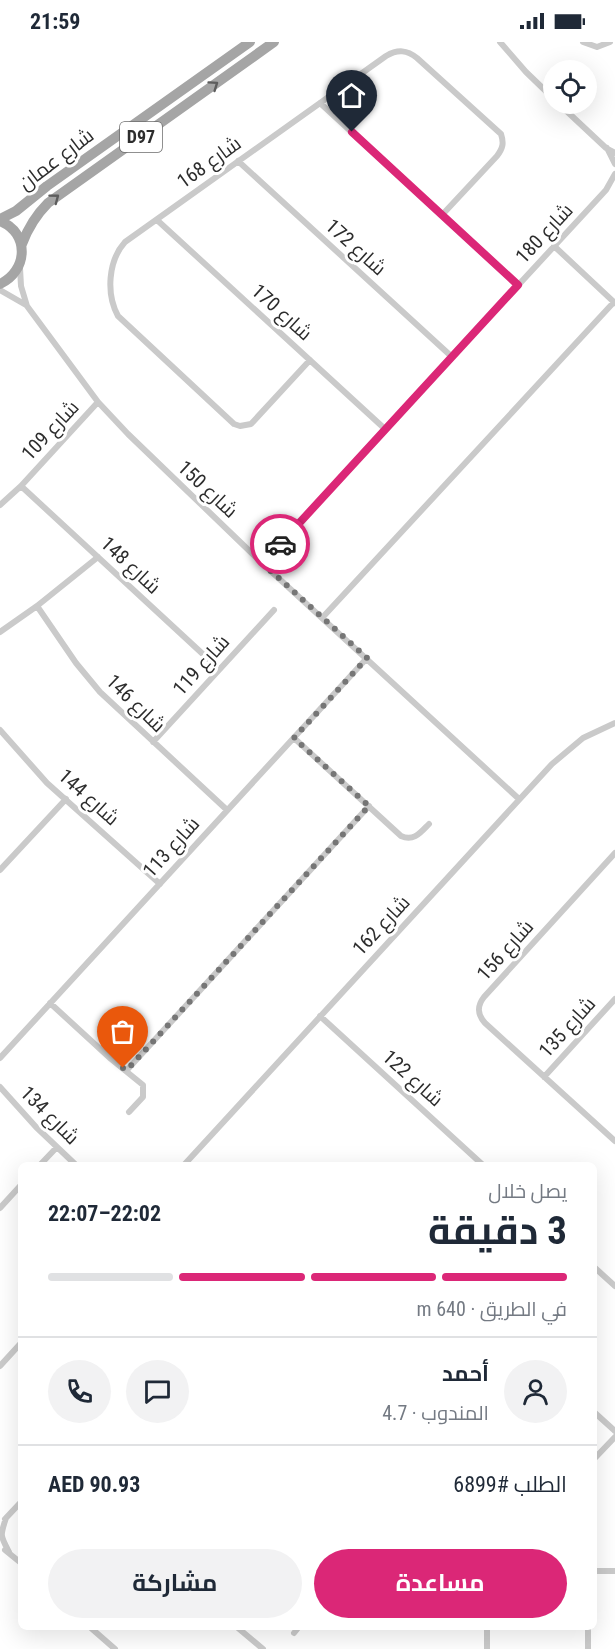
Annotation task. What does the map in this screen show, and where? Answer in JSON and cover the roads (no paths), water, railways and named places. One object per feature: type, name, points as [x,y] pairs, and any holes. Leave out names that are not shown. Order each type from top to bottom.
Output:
[{"type":"main road","name":"شارع عمان","points":[[0,220],[24,206],[47,186],[250,42]]},
{"type":"main road","name":"شارع عمان","points":[[22,244],[36,215],[48,202],[274,42]]},
{"type":"main road","points":[[0,220],[13,229],[22,244],[23,255],[15,274],[0,284]]},
{"type":"street","points":[[500,42],[543,88]]},
{"type":"street","points":[[583,42],[597,47],[610,42]]},
{"type":"street","name":"شارع 168","points":[[310,360],[251,424],[240,426],[230,421],[126,324],[113,306],[111,284],[115,256],[125,242],[394,52],[410,53],[417,58],[501,134],[502,149],[442,215]]},
{"type":"street","points":[[320,103],[518,285]]},
{"type":"street","points":[[570,114],[606,148],[615,153]]},
{"type":"street","points":[[606,148],[615,164]]},
{"type":"street","name":"شارع 172","points":[[238,161],[451,356]]},
{"type":"street","name":"شارع 180","points":[[262,563],[606,190],[615,174]]},
{"type":"street","name":"شارع 180","points":[[606,190],[615,185]]},
{"type":"street","name":"شارع 170","points":[[157,220],[385,429]]},
{"type":"street","points":[[322,618],[614,302],[554,246]]},
{"type":"street","name":"شارع 150","points":[[20,266],[21,286],[27,306],[98,402],[145,452],[262,563],[519,799]]},
{"type":"street","name":"شارع 150","points":[[0,290],[27,306]]},
{"type":"street","name":"شارع 109","points":[[0,505],[21,486],[98,402]]},
{"type":"street","name":"شارع 148","points":[[21,486],[219,669]]},
{"type":"street","points":[[0,632],[37,606],[98,557]]},
{"type":"street","name":"شارع 146","points":[[37,606],[88,678],[113,706],[227,810]]},
{"type":"street","name":"شارع 119","points":[[153,742],[274,610]]},
{"type":"street","name":"شارع 113","points":[[0,1058],[367,658]]},
{"type":"street","name":"شارع 162","points":[[187,1162],[566,750],[583,738],[615,723]]},
{"type":"street","name":"شارع 144","points":[[0,730],[29,765],[160,884]]},
{"type":"street","points":[[294,738],[406,838],[415,837],[429,824]]},
{"type":"street","points":[[0,870],[66,800]]},
{"type":"street","points":[[127,1070],[369,806]]},
{"type":"street","name":"شارع 156","points":[[615,853],[484,997],[478,1007],[485,1023],[615,1141]]},
{"type":"street","name":"شارع 135","points":[[544,1077],[615,999]]},
{"type":"street","points":[[50,1003],[145,1088],[144,1096],[129,1112]]},
{"type":"street","name":"شارع 122","points":[[320,1016],[480,1162]]},
{"type":"street","name":"شارع 134","points":[[0,1087],[22,1113],[73,1162]]},
{"type":"street","points":[[43,1162],[57,1147]]},
{"type":"street","points":[[0,1208],[18,1188]]},
{"type":"street","points":[[597,1270],[615,1286]]},
{"type":"street","points":[[0,1366],[18,1346]]},
{"type":"street","points":[[597,1415],[615,1431]]},
{"type":"street","points":[[597,1456],[615,1437]]},
{"type":"street","points":[[0,1524],[18,1505]]},
{"type":"street","points":[[6,1518],[1,1534],[9,1552]]},
{"type":"street","points":[[0,1546],[18,1560]]},
{"type":"street","points":[[597,1571],[615,1571]]},
{"type":"street","points":[[94,1630],[115,1649]]},
{"type":"street","points":[[240,1630],[259,1647]]},
{"type":"street","points":[[487,1630],[487,1649]]},
{"type":"street","points":[[588,1630],[588,1649]]}]
